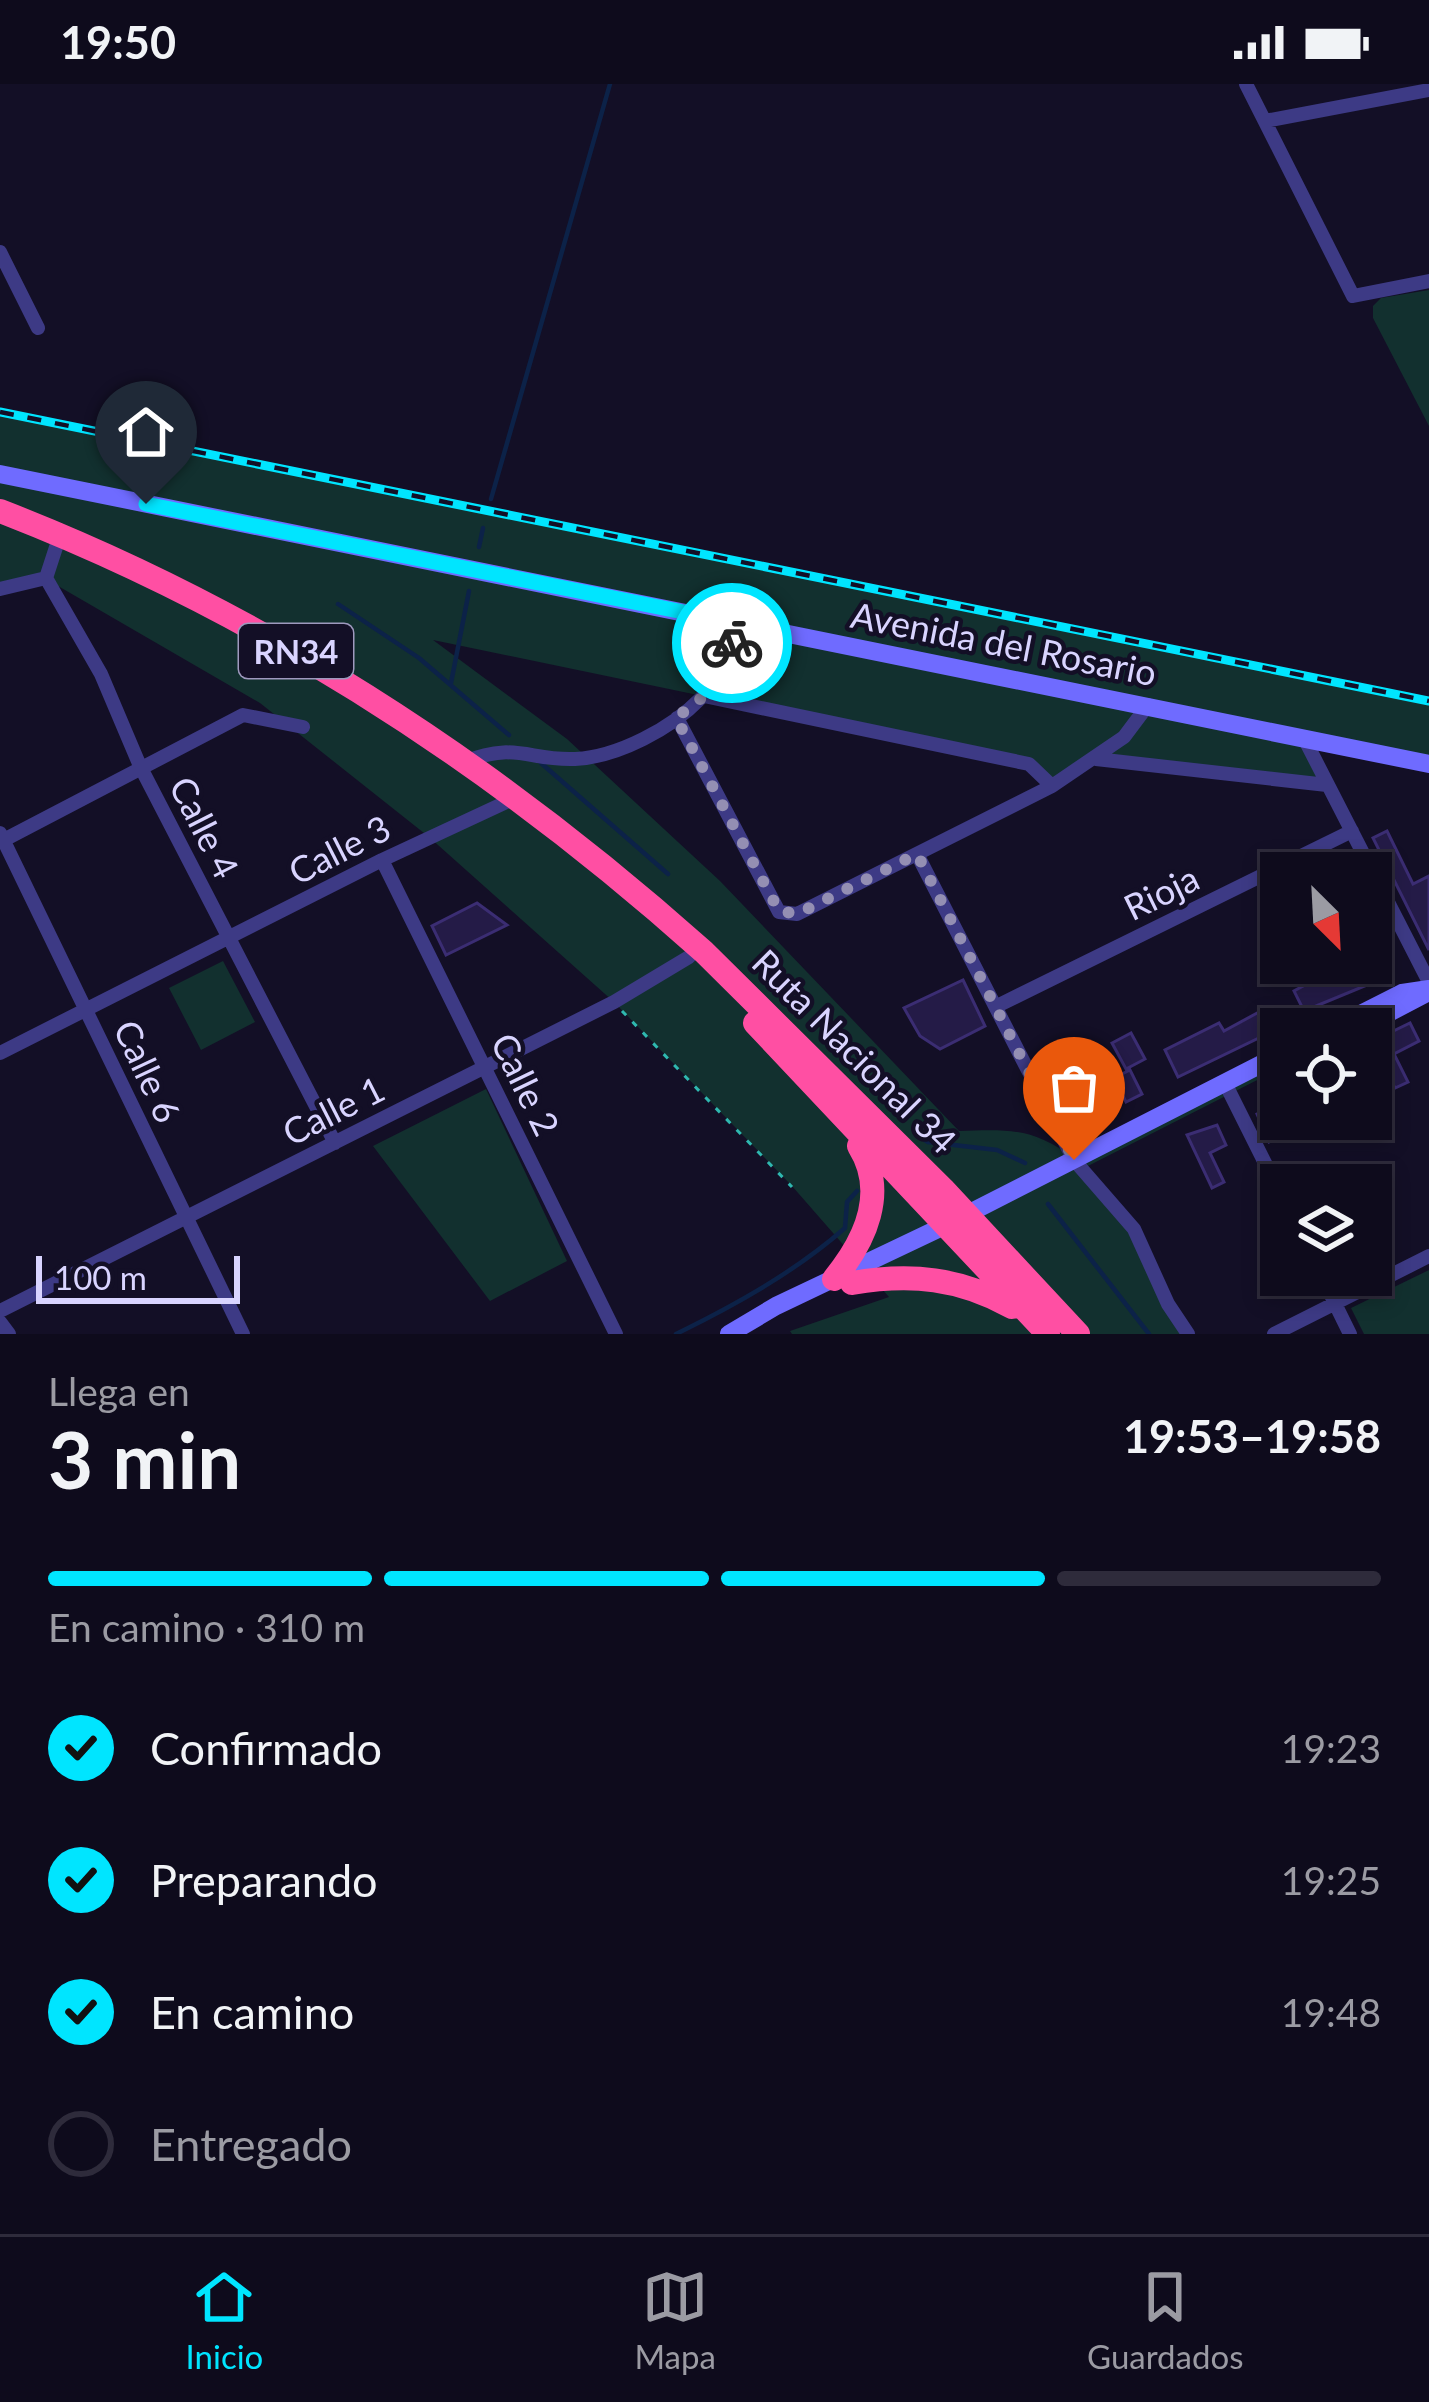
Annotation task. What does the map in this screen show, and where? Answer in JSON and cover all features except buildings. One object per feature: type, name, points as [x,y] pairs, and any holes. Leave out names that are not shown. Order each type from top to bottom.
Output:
[{"type":"highway","name":"Ruta Nacional 34","points":[[0,512],[172,586],[287,646],[464,762],[564,838],[704,952],[959,1225],[1044,1329]]},
{"type":"highway","name":"Ruta Nacional 34","points":[[564,838],[689,957],[805,1079],[1078,1334]]},
{"type":"highway","name":"RN34","points":[[805,1079],[859,1145],[872,1176],[871,1212],[843,1281],[917,1278],[962,1283],[1044,1329]]},
{"type":"main road","name":"Avenida del Rosario","points":[[0,474],[1429,764]]},
{"type":"main road","points":[[1372,1008],[1402,993],[1429,988]]},
{"type":"main road","points":[[1392,1009],[1429,988]]},
{"type":"main road","points":[[730,1334],[959,1225],[1260,1067]]},
{"type":"main road","points":[[1228,1088],[1260,1076]]},
{"type":"street","points":[[1246,84],[1353,296],[1429,281]]},
{"type":"street","points":[[1265,122],[1429,90]]},
{"type":"street","points":[[0,252],[38,328]]},
{"type":"street","points":[[0,589],[46,578],[60,535]]},
{"type":"street","name":"Calle 4","points":[[46,578],[101,674],[140,766],[334,1143]]},
{"type":"street","points":[[464,762],[486,752],[514,749],[574,759],[608,753],[676,718],[704,696],[743,624]]},
{"type":"street","points":[[704,696],[1029,764],[1052,786]]},
{"type":"street","points":[[676,718],[779,911],[797,914],[1052,786],[1124,736],[1148,706]]},
{"type":"street","points":[[1,838],[243,715],[303,727]]},
{"type":"street","points":[[1306,740],[1429,988]]},
{"type":"street","points":[[1096,759],[1327,785]]},
{"type":"street","name":"Calle 3","points":[[0,1053],[513,799]]},
{"type":"street","name":"Rioja","points":[[997,1006],[1352,831]]},
{"type":"street","name":"Calle 6","points":[[1,838],[243,1334]]},
{"type":"street","points":[[917,854],[1078,1164],[1134,1229],[1187,1334]]},
{"type":"street","name":"Calle 2","points":[[382,860],[616,1334]]},
{"type":"street","name":"Calle 1","points":[[0,1311],[614,1002],[689,957]]},
{"type":"street","points":[[1228,1088],[1266,1164]]},
{"type":"street","points":[[1274,1334],[1429,1256]]},
{"type":"street","points":[[1331,1296],[1350,1334]]},
{"type":"street","points":[[0,1322],[9,1334]]},
{"type":"path","points":[[614,1002],[792,1186]]},
{"type":"green space","points":[[1429,290],[1429,426],[1373,318],[1373,306],[1381,298]]},
{"type":"green space","points":[[0,412],[1429,701],[1429,764],[1307,740],[1327,785],[1097,759],[1052,786],[1029,764],[433,640],[567,739],[720,881],[959,1131],[1020,1133],[1047,1141],[1075,1159],[1260,1065],[1260,1079],[1082,1169],[1134,1229],[1188,1334],[792,1334],[790,1331],[889,1297],[792,1186],[614,1002],[429,837],[260,703],[46,579],[0,589]]},
{"type":"green space","points":[[223,961],[255,1022],[201,1050],[169,988]]},
{"type":"green space","points":[[486,1089],[567,1261],[490,1301],[373,1146]]},
{"type":"green space","points":[[1429,1270],[1429,1334],[1364,1334],[1351,1308],[1376,1296],[1392,1296],[1392,1288]]},
{"type":"waterway","points":[[491,499],[610,84]]},
{"type":"waterway","points":[[479,547],[483,528]]},
{"type":"waterway","points":[[451,683],[469,591]]},
{"type":"waterway","points":[[338,604],[419,658],[509,735]]},
{"type":"waterway","points":[[541,763],[668,874]]},
{"type":"waterway","points":[[917,1135],[928,1142],[997,1150],[1025,1163]]},
{"type":"waterway","points":[[676,1334],[764,1287],[826,1244],[845,1228],[847,1202],[857,1191]]},
{"type":"waterway","points":[[1048,1204],[1149,1334]]},
{"type":"railway","points":[[0,412],[1429,701]]},
{"type":"way so far","points":[[732,643],[704,696],[676,718],[779,911],[797,914],[917,854],[1074,1160]]},
{"type":"route","points":[[146,504],[743,624],[732,643]]}]
